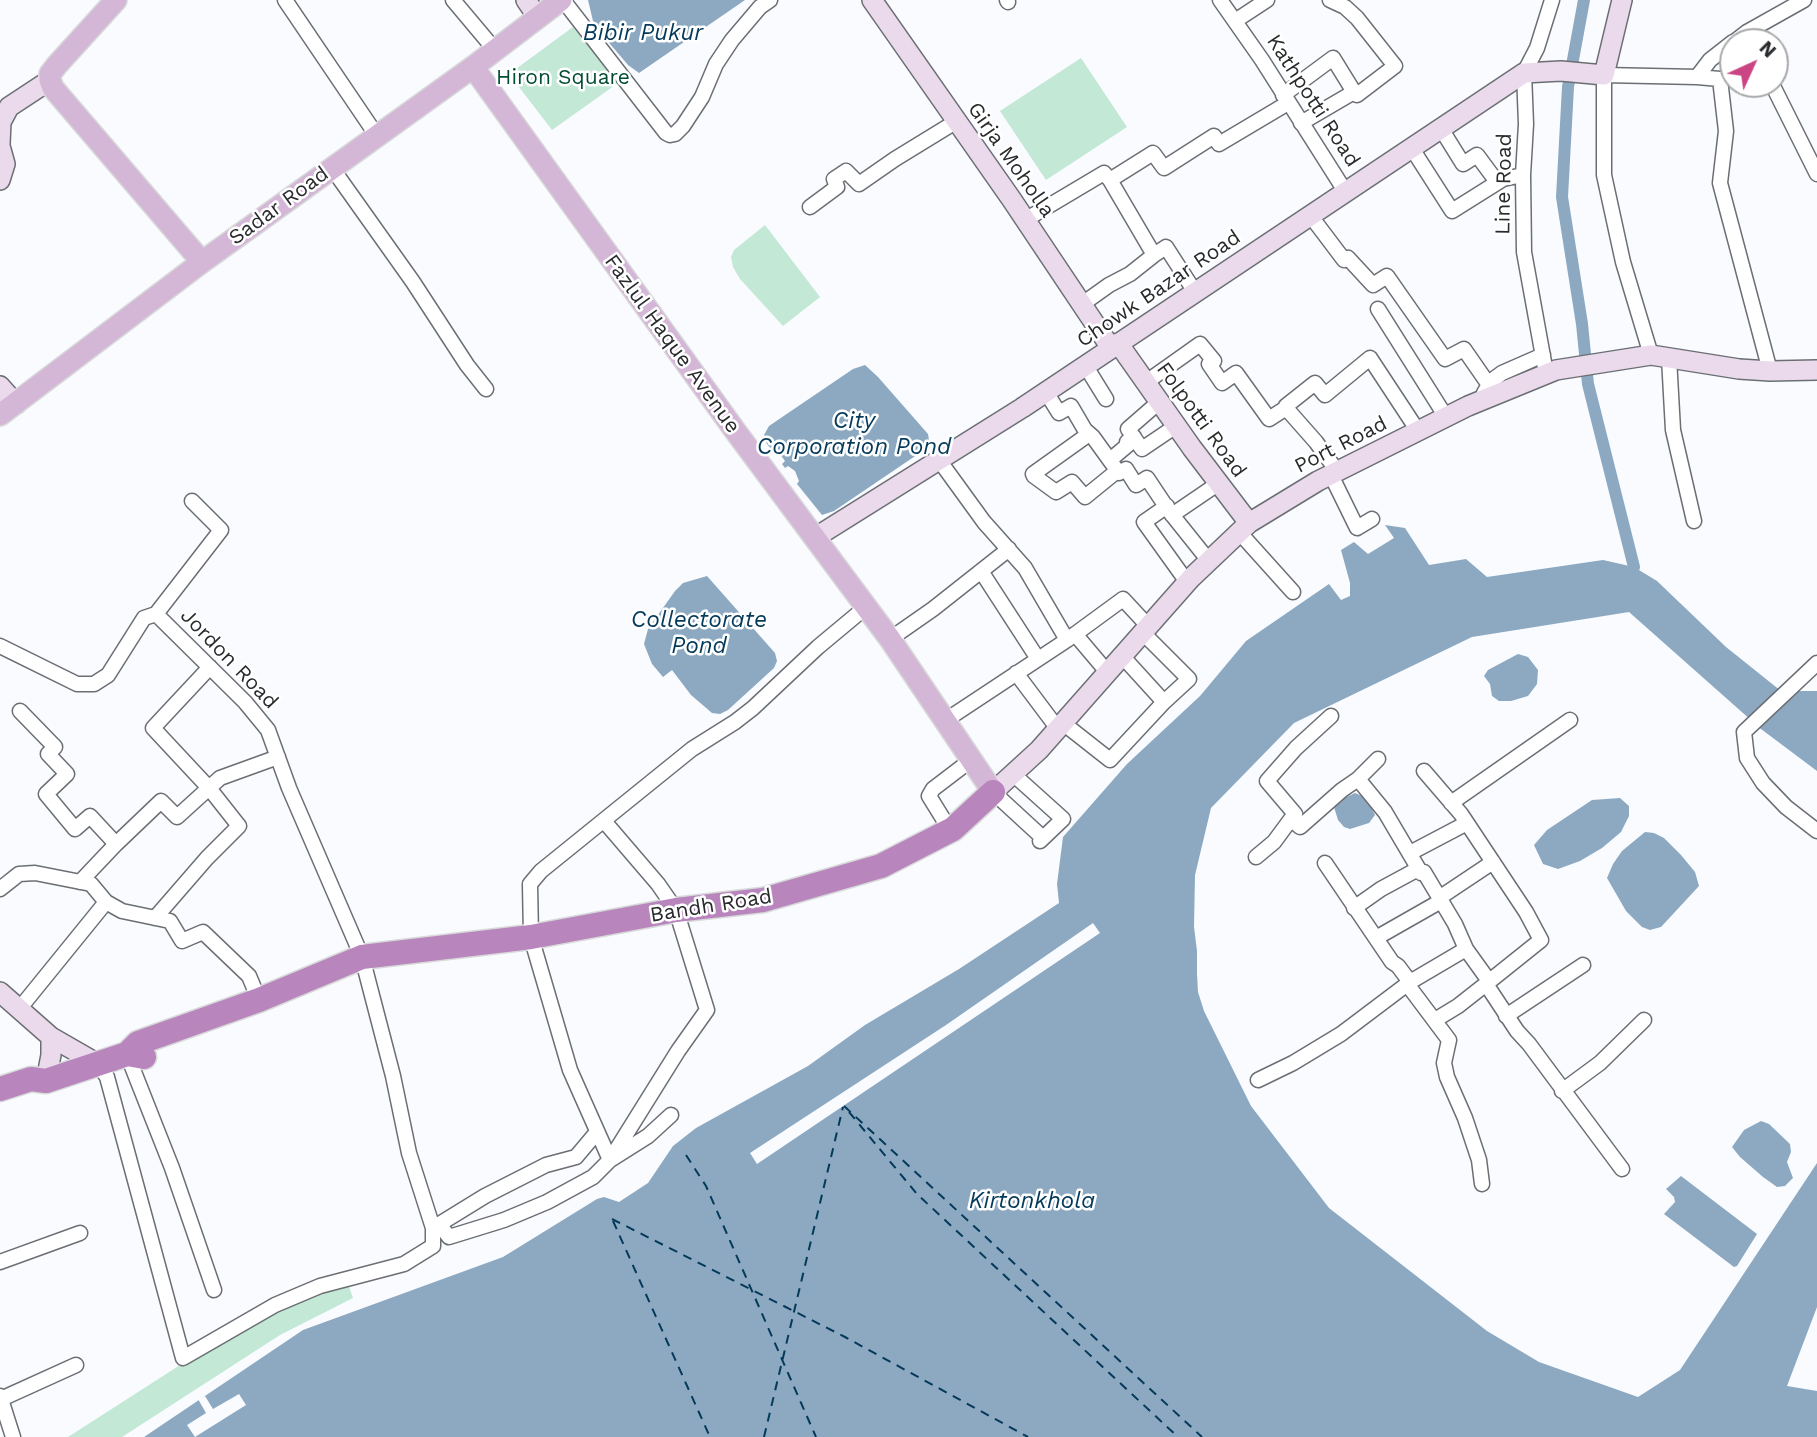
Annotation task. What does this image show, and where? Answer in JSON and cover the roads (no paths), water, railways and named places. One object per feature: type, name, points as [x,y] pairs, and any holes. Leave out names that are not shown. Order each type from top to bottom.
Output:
[{"type":"highway","name":"Bandh Road","points":[[0,1103],[35,1091],[46,1081],[127,1054],[138,1043],[404,953],[531,937],[676,910],[763,900],[862,872],[881,866],[950,830],[993,792]]},
{"type":"highway","name":"Bandh Road","points":[[127,1054],[145,1057],[364,966]]},
{"type":"highway","name":"Bandh Road","points":[[0,1089],[30,1079],[46,1081]]},
{"type":"main road","points":[[117,0],[57,65],[50,74],[50,80],[53,88],[202,262]]},
{"type":"main road","name":"Sadar Road","points":[[8,410],[202,262],[473,67],[495,50],[532,8],[562,0]]},
{"type":"main road","name":"Girja Moholla","points":[[872,0],[1081,305],[1114,345]]},
{"type":"main road","points":[[1524,73],[1561,71],[1604,75],[1622,0]]},
{"type":"main road","name":"Fazlul Haque Avenue","points":[[473,67],[736,432],[890,639],[993,792]]},
{"type":"main road","name":"Chowk Bazar Road","points":[[816,537],[1046,392],[1524,73]]},
{"type":"main road","points":[[0,180],[5,164],[0,145],[0,121],[9,107],[50,80]]},
{"type":"main road","name":"Folpotti Road","points":[[1114,345],[1219,482],[1244,527]]},
{"type":"main road","name":"Port Road","points":[[993,792],[1061,726],[1187,582],[1244,527],[1280,502],[1446,417],[1484,393],[1548,366],[1660,357],[1770,371],[1817,370]]},
{"type":"main road","points":[[0,386],[8,410]]},
{"type":"main road","points":[[0,992],[51,1037],[98,1064]]},
{"type":"main road","points":[[46,1081],[51,1037]]},
{"type":"street","points":[[285,0],[377,135]]},
{"type":"street","points":[[453,0],[495,50]]},
{"type":"street","points":[[562,0],[670,135],[683,126],[702,97],[716,64],[732,40],[760,7],[770,0]]},
{"type":"street","name":"Kathpotti Road","points":[[1220,0],[1345,191]]},
{"type":"street","points":[[1235,22],[1267,0]]},
{"type":"street","points":[[1110,180],[1153,153],[1164,167],[1214,136],[1219,144],[1286,99],[1333,58],[1357,96],[1395,66],[1357,18],[1345,7],[1330,0]]},
{"type":"street","name":"Line Road","points":[[1548,366],[1524,252],[1524,73],[1537,48],[1552,0]]},
{"type":"street","points":[[1762,28],[1804,0]]},
{"type":"street","points":[[1697,77],[1719,53]]},
{"type":"street","points":[[1694,521],[1660,357],[1623,262],[1604,175],[1604,75],[1720,79],[1727,131],[1720,183],[1770,371]]},
{"type":"street","points":[[1301,122],[1354,92]]},
{"type":"street","points":[[1779,98],[1817,174]]},
{"type":"street","points":[[810,207],[837,187],[834,179],[846,171],[859,184],[957,121]]},
{"type":"street","points":[[1440,127],[1463,164],[1477,155],[1497,183]]},
{"type":"street","points":[[1412,147],[1452,211],[1497,183],[1523,175]]},
{"type":"street","points":[[332,168],[486,389]]},
{"type":"street","points":[[1025,220],[1104,173],[1154,255]]},
{"type":"street","points":[[1310,215],[1344,261],[1348,258],[1373,285],[1387,276],[1446,359],[1464,349],[1484,393]]},
{"type":"street","points":[[1081,305],[1166,247],[1195,292]]},
{"type":"street","points":[[1378,309],[1446,417]]},
{"type":"street","points":[[1145,383],[1200,344],[1214,361],[1209,364],[1222,383],[1236,373],[1269,419],[1315,383],[1325,395],[1370,358],[1418,431]]},
{"type":"street","points":[[1085,365],[1106,399]]},
{"type":"street","points":[[1046,392],[1059,413],[1071,406],[1119,473],[1126,469],[1136,485],[1147,478],[1209,561]]},
{"type":"street","points":[[1159,402],[1128,429],[1142,449],[1176,426]]},
{"type":"street","points":[[1286,408],[1316,442],[1334,473],[1357,528],[1372,519]]},
{"type":"street","points":[[1089,434],[1033,474],[1034,476],[1056,492],[1072,482],[1085,497],[1134,437]]},
{"type":"street","points":[[939,460],[984,522],[1025,568],[1071,637],[1108,673]]},
{"type":"street","points":[[1187,582],[1144,522],[1219,482]]},
{"type":"street","points":[[156,614],[221,530],[192,501]]},
{"type":"street","points":[[1244,527],[1293,592]]},
{"type":"street","points":[[890,639],[1009,549]]},
{"type":"street","points":[[981,571],[1038,659]]},
{"type":"street","points":[[946,720],[1123,599],[1189,679],[1110,760],[1061,726],[1016,673]]},
{"type":"street","points":[[610,1160],[570,1070],[531,937],[530,884],[541,870],[692,749],[753,708],[866,607]]},
{"type":"street","name":"Jordon Road","points":[[0,646],[77,684],[94,684],[107,675],[144,618],[156,614],[245,702],[268,730],[364,966],[410,1153],[436,1226]]},
{"type":"street","points":[[1123,657],[1164,702]]},
{"type":"street","points":[[1817,663],[1744,732],[1747,758],[1763,783],[1786,807],[1817,831]]},
{"type":"street","points":[[155,918],[239,826],[209,788],[153,727],[210,667]]},
{"type":"street","points":[[20,711],[55,747],[48,754],[67,774],[46,794],[75,829],[90,816],[116,844]]},
{"type":"street","points":[[1256,857],[1274,842],[1295,814],[1267,781],[1296,748],[1331,716]]},
{"type":"street","points":[[1451,803],[1570,720]]},
{"type":"street","points":[[80,882],[161,801],[177,817],[220,778],[278,757]]},
{"type":"street","points":[[1291,819],[1300,827],[1358,779],[1378,758]]},
{"type":"street","points":[[950,830],[929,796],[933,789],[971,761]]},
{"type":"street","points":[[1424,772],[1467,823],[1526,912],[1541,940],[1458,1006],[1435,1020]]},
{"type":"street","points":[[993,792],[1041,840],[1063,819],[1013,774]]},
{"type":"street","points":[[1358,779],[1385,812],[1418,869],[1421,873],[1424,872],[1506,1016],[1622,1169]]},
{"type":"street","points":[[604,821],[658,884],[676,910],[707,1010],[610,1160]]},
{"type":"street","points":[[1410,853],[1467,823]]},
{"type":"street","points":[[1376,938],[1440,900],[1493,862]]},
{"type":"street","points":[[1325,863],[1449,1040],[1444,1063],[1447,1077],[1479,1160],[1482,1184]]},
{"type":"street","points":[[1354,908],[1418,869]]},
{"type":"street","points":[[0,889],[19,874],[35,873],[91,884],[106,902],[122,911],[170,921],[182,941],[203,932],[249,976],[259,1000]]},
{"type":"street","points":[[20,1008],[106,902]]},
{"type":"street","points":[[1258,1080],[1293,1063],[1340,1034],[1408,983],[1466,949]]},
{"type":"street","points":[[1506,1016],[1583,965]]},
{"type":"street","points":[[1562,1091],[1600,1063],[1644,1020]]},
{"type":"street","points":[[127,1054],[172,1168],[214,1290]]},
{"type":"street","points":[[98,1064],[107,1077],[183,1358],[275,1305],[309,1290],[404,1264],[433,1246],[436,1226],[485,1196],[546,1165],[576,1157],[597,1132]]},
{"type":"street","points":[[436,1226],[449,1237],[504,1220],[547,1202],[586,1180],[610,1160],[648,1136],[671,1115]]},
{"type":"street","points":[[0,1262],[80,1233]]},
{"type":"street","points":[[13,1437],[1,1398],[76,1366]]},
{"type":"water","name":"Bibir Pukur","points":[[588,0],[745,0],[639,73],[628,65],[599,31],[593,21]]},
{"type":"water","name":"City Corporation Pond","points":[[865,365],[928,434],[930,446],[834,511],[822,515],[797,484],[799,481],[795,471],[788,466],[785,468],[782,464],[785,461],[778,451],[774,453],[764,440],[764,435],[769,426],[853,369]]},
{"type":"water","name":"Kirtonkhola","points":[[1385,525],[1405,528],[1429,565],[1466,559],[1487,577],[1603,560],[1634,567],[1657,581],[1726,647],[1781,691],[1817,691],[1817,771],[1761,729],[1629,612],[1472,637],[1294,723],[1211,808],[1195,875],[1194,927],[1198,992],[1204,1011],[1251,1106],[1329,1208],[1487,1331],[1539,1362],[1638,1397],[1680,1370],[1817,1163],[1817,1307],[1787,1386],[1817,1391],[1817,1437],[144,1437],[303,1330],[503,1257],[597,1199],[604,1197],[619,1202],[648,1183],[673,1146],[696,1128],[808,1066],[865,1025],[959,969],[1059,903],[1057,884],[1063,837],[1127,764],[1200,696],[1246,641],[1329,584],[1341,600],[1350,596],[1350,583],[1341,550],[1354,542],[1368,554],[1394,538]]},
{"type":"water","name":"Collectorate Pond","points":[[707,576],[775,653],[777,661],[774,668],[728,710],[720,714],[712,713],[691,695],[672,670],[663,677],[652,664],[644,644],[648,629],[675,591],[683,583]]},
{"type":"water","points":[[1518,654],[1528,657],[1538,670],[1537,684],[1528,696],[1499,701],[1492,696],[1490,684],[1484,676],[1488,670]]},
{"type":"water","points":[[1355,793],[1367,798],[1375,815],[1369,823],[1350,829],[1338,820],[1334,807],[1338,801]]},
{"type":"water","points":[[1620,798],[1629,806],[1629,816],[1621,832],[1580,861],[1558,869],[1543,864],[1534,845],[1547,830],[1592,800]]},
{"type":"water","points":[[1645,832],[1664,838],[1681,855],[1695,872],[1699,886],[1661,927],[1650,930],[1642,927],[1626,911],[1607,878],[1622,851]]},
{"type":"water","points":[[1761,1121],[1769,1124],[1790,1144],[1791,1152],[1787,1162],[1793,1178],[1785,1186],[1777,1187],[1763,1177],[1732,1147],[1744,1130]]},
{"type":"water","points":[[1681,1176],[1757,1234],[1737,1266],[1734,1267],[1664,1214],[1675,1202],[1666,1189]]},
{"type":"waterway","points":[[1584,0],[1568,87],[1562,197],[1582,324],[1588,384],[1634,567]]},
{"type":"park label","name":"Hiron Square","points":[[563,78]]}]
